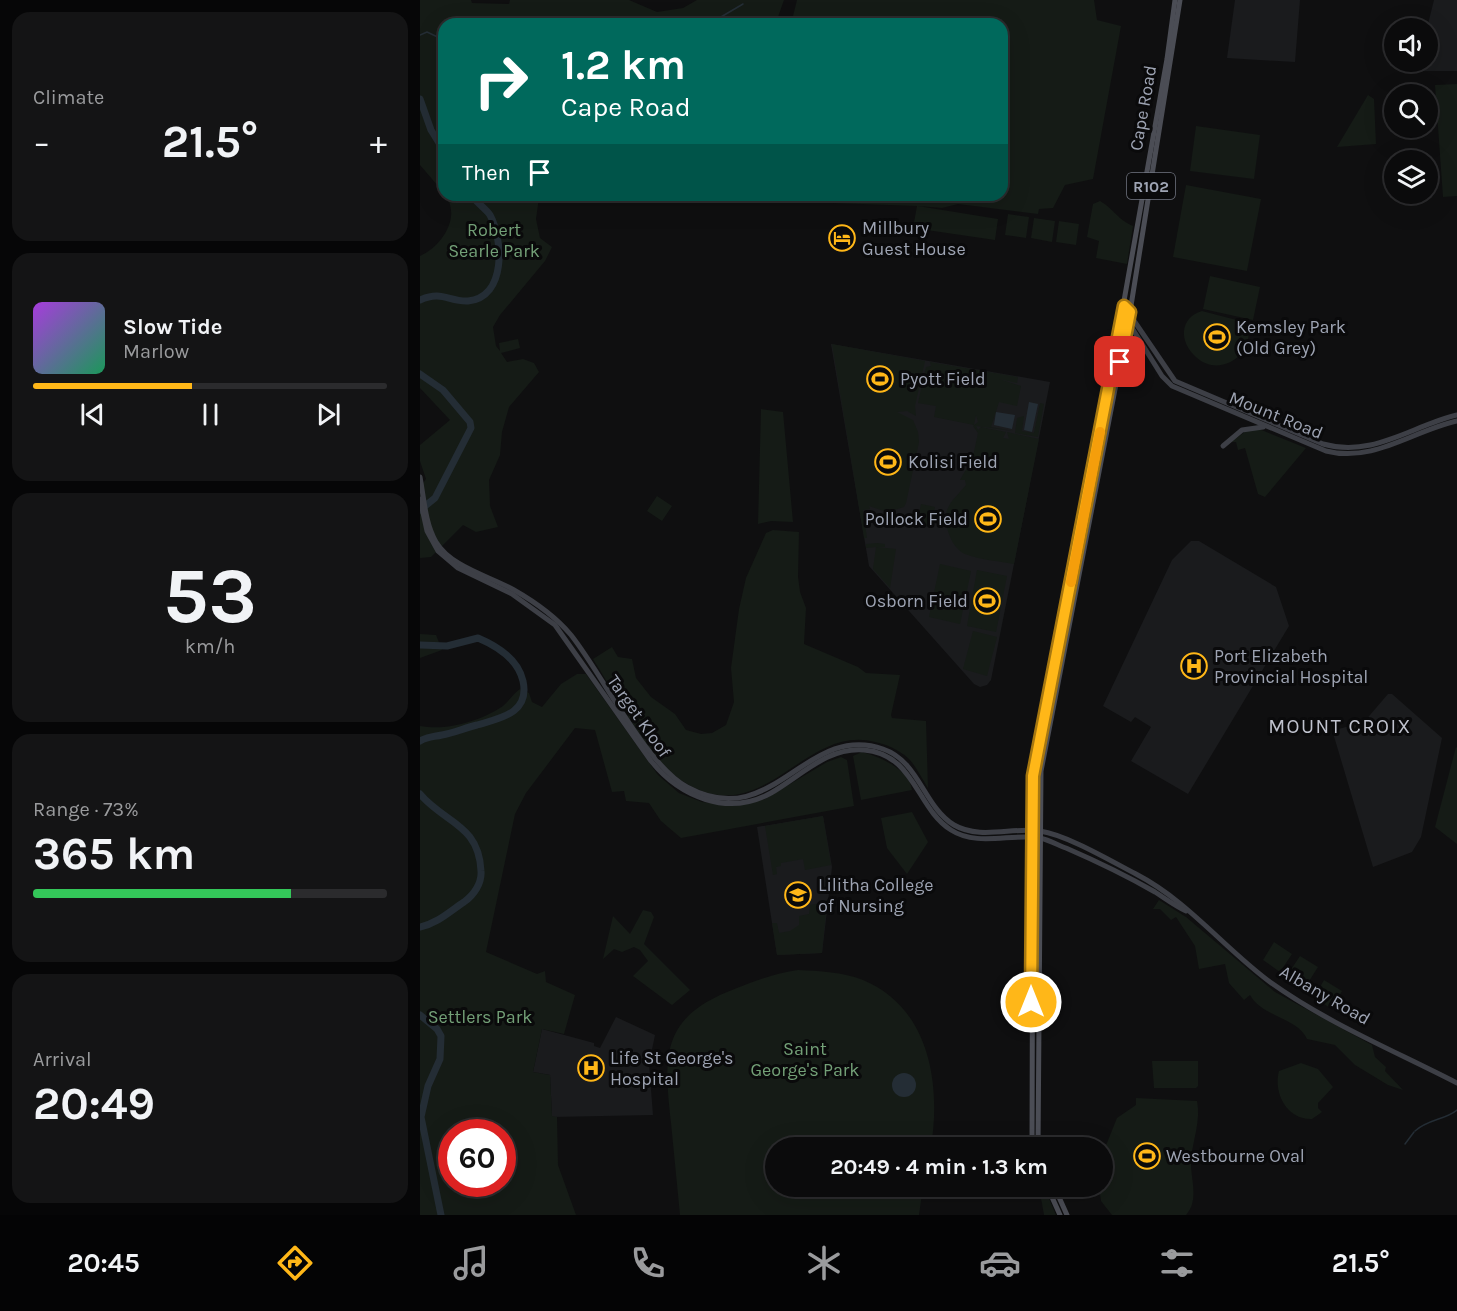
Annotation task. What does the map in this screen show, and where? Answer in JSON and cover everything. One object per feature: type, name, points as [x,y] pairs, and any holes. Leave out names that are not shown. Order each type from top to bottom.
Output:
[{"type":"main road","name":"Cape Road","points":[[1032,1137],[1031,831],[1034,771],[1123,309],[1175,0]]},
{"type":"main road","name":"Cape Road","points":[[1038,1137],[1041,771],[1130,312],[1180,0]]},
{"type":"main road","name":"Mount Road","points":[[1123,309],[1130,312],[1175,381],[1323,444],[1349,449],[1372,446],[1457,415]]},
{"type":"main road","name":"Mount Road","points":[[1123,309],[1151,359],[1172,386],[1326,451],[1350,455],[1382,450],[1457,421]]},
{"type":"main road","points":[[1223,446],[1242,430],[1267,427]]},
{"type":"main road","points":[[420,477],[429,523],[437,546]]},
{"type":"main road","points":[[420,499],[427,531],[437,546]]},
{"type":"main road","name":"Target Kloof","points":[[437,546],[462,565],[516,591],[551,615],[568,632],[584,658],[667,773],[684,786],[705,795],[728,799],[761,793],[823,753],[847,747]]},
{"type":"main road","name":"Albany Road","points":[[847,747],[881,748],[900,758],[942,815],[960,828],[990,832],[1040,831],[1096,854],[1148,880],[1181,903],[1254,969],[1297,1000],[1457,1083]]},
{"type":"main road","name":"Albany Road","points":[[847,747],[871,751],[894,761],[911,778],[940,819],[952,831],[975,837],[1040,838],[1125,876],[1190,913]]},
{"type":"main road","points":[[1032,838],[1040,831]]},
{"type":"main road","points":[[1052,1197],[1060,1215]]},
{"type":"main road","points":[[1059,1197],[1067,1215]]},
{"type":"shaded area","points":[[1235,0],[1300,0],[1295,62],[1227,58]]},
{"type":"shaded area","points":[[1434,0],[1457,0],[1457,71],[1438,71],[1438,18],[1430,18]]},
{"type":"shaded area","points":[[831,344],[1050,382],[991,680],[987,685],[980,687],[974,684],[869,566]]},
{"type":"shaded area","points":[[1029,402],[1038,404],[1032,432],[1024,430]]},
{"type":"shaded area","points":[[996,412],[1015,415],[1012,429],[994,425]]},
{"type":"shaded area","name":"Port Elizabeth Provincial Hospital","points":[[1191,541],[1199,541],[1276,587],[1289,626],[1188,794],[1131,761],[1151,727],[1135,717],[1131,722],[1103,706],[1172,560]]},
{"type":"shaded area","points":[[1388,694],[1392,694],[1442,738],[1421,837],[1412,852],[1373,867],[1333,733],[1335,730],[1364,722]]},
{"type":"shaded area","name":"Lilitha College of Nursing","points":[[823,816],[832,867],[822,953],[777,955],[757,827]]},
{"type":"shaded area","name":"Life St George's Hospital","points":[[616,1017],[655,1035],[649,1064],[653,1115],[552,1117],[550,1075],[533,1072],[542,1029],[594,1043],[594,1046],[600,1048]]},
{"type":"shaded area","points":[[904,1073],[909,1074],[915,1080],[915,1090],[909,1096],[904,1097],[899,1096],[893,1090],[892,1085],[893,1080],[899,1074]]},
{"type":"green space","name":"Robert Searle Park","points":[[420,0],[471,0],[472,3],[509,4],[510,0],[629,0],[657,12],[683,8],[697,0],[784,0],[778,17],[774,18],[438,18],[438,186],[420,165]]},
{"type":"green space","points":[[797,0],[1094,0],[1097,20],[1121,26],[1093,179],[1065,185],[1053,208],[1039,209],[1038,214],[958,204],[942,208],[918,206],[998,219],[995,240],[913,228],[917,206],[833,203],[832,201],[1008,201],[1008,18],[792,18]]},
{"type":"green space","points":[[1457,84],[1457,196],[1443,197],[1438,127],[1438,85]]},
{"type":"green space","points":[[1368,95],[1374,99],[1376,144],[1337,147]]},
{"type":"green space","points":[[1196,126],[1260,135],[1254,179],[1190,171]]},
{"type":"green space","points":[[1186,185],[1261,199],[1247,271],[1173,257]]},
{"type":"green space","points":[[448,201],[539,201],[536,219],[540,238],[552,247],[545,261],[500,315],[493,327],[496,346],[500,351],[499,343],[518,339],[520,348],[501,353],[507,362],[523,359],[534,363],[539,372],[509,407],[502,432],[500,455],[489,480],[490,506],[498,527],[476,532],[463,525],[431,557],[420,558],[420,487],[426,479],[420,461],[420,445],[450,420],[420,388],[420,256],[442,239],[450,222]]},
{"type":"green space","points":[[1100,201],[1133,226],[1127,264],[1096,258],[1099,241],[1087,237],[1093,204]]},
{"type":"green space","points":[[1008,214],[1029,217],[1026,238],[1005,235]]},
{"type":"green space","points":[[1034,218],[1055,221],[1052,242],[1031,238]]},
{"type":"green space","points":[[1059,221],[1079,224],[1076,245],[1056,242]]},
{"type":"green space","points":[[1210,276],[1260,287],[1253,320],[1203,309]]},
{"type":"green space","name":"Kemsley Park (Old Grey)","points":[[1202,311],[1248,323],[1249,335],[1246,346],[1233,361],[1214,365],[1205,363],[1190,351],[1184,338],[1184,331],[1189,319]]},
{"type":"green space","points":[[832,344],[925,361],[915,406],[916,416],[907,411],[897,412],[913,420],[919,442],[906,503],[904,507],[887,512],[869,506],[870,509],[863,510],[867,538],[864,538]]},
{"type":"green space","points":[[930,362],[1018,377],[1017,383],[999,379],[1021,386],[1017,406],[999,402],[991,427],[1013,431],[976,426],[978,430],[981,427],[1006,432],[1003,438],[1009,439],[1007,432],[1039,439],[1014,564],[965,554],[955,546],[948,532],[947,511],[966,485],[965,480],[960,480],[971,461],[970,468],[988,470],[971,466],[978,433],[973,426],[978,422],[976,415],[974,425],[934,417],[936,406],[918,403],[926,367],[931,366]]},
{"type":"green space","points":[[1040,403],[1044,404],[1038,437],[1015,433],[1017,418],[1024,416],[1022,431],[1034,433]]},
{"type":"green space","points":[[761,409],[783,412],[793,522],[771,521],[758,524]]},
{"type":"green space","points":[[1259,429],[1306,448],[1265,497],[1258,494],[1245,448],[1238,450],[1236,442],[1231,442],[1246,431]]},
{"type":"green space","points":[[657,496],[672,506],[662,521],[647,511]]},
{"type":"green space","points":[[921,504],[935,507],[931,527],[917,524]]},
{"type":"green space","points":[[773,530],[799,532],[798,577],[800,592],[806,608],[804,644],[858,667],[866,673],[900,675],[891,715],[892,718],[926,721],[928,788],[911,761],[897,750],[875,742],[849,740],[825,748],[756,789],[732,795],[705,792],[674,775],[653,753],[593,659],[612,647],[618,657],[632,659],[636,678],[651,697],[675,714],[686,730],[701,734],[712,733],[726,725],[734,702],[731,668],[739,609],[746,578],[766,533]]},
{"type":"green space","points":[[866,544],[885,544],[885,547],[866,548]]},
{"type":"green space","points":[[876,547],[896,549],[890,588],[873,569]]},
{"type":"green space","points":[[940,564],[971,571],[960,624],[929,617]]},
{"type":"green space","name":"Osborn Field","points":[[977,570],[1007,576],[996,632],[967,626]]},
{"type":"green space","points":[[973,631],[997,637],[987,676],[963,669]]},
{"type":"green space","points":[[420,634],[436,635],[442,650],[420,658]]},
{"type":"green space","name":"Settlers Park","points":[[577,674],[586,674],[658,775],[679,793],[702,802],[738,806],[765,799],[827,762],[841,757],[847,760],[854,806],[681,838],[661,821],[649,803],[626,801],[624,791],[612,792],[595,730],[575,728],[526,793],[515,814],[486,952],[537,974],[545,971],[546,982],[575,995],[564,1034],[542,1029],[533,1072],[550,1075],[552,1116],[557,1117],[558,1165],[576,1215],[420,1215],[420,726],[452,726],[485,716],[503,706],[520,689],[529,693],[532,702],[542,707],[561,684]]},
{"type":"green space","points":[[1457,748],[1457,844],[1435,827]]},
{"type":"green space","points":[[862,752],[877,757],[900,770],[910,783],[912,790],[861,800],[853,756]]},
{"type":"green space","points":[[912,812],[928,842],[907,874],[887,848],[881,818]]},
{"type":"green space","points":[[823,816],[831,865],[805,870],[803,859],[781,863],[781,866],[776,867],[777,874],[773,875],[765,826]]},
{"type":"green space","points":[[1159,900],[1186,917],[1275,992],[1372,1045],[1375,1057],[1386,1067],[1385,1071],[1403,1090],[1388,1085],[1355,1065],[1335,1045],[1307,1039],[1296,1026],[1263,1008],[1250,995],[1244,1000],[1229,983],[1225,964],[1199,969],[1195,946],[1176,917],[1171,920],[1160,909],[1153,909]]},
{"type":"green space","points":[[827,902],[822,953],[777,955],[772,923],[777,923],[779,933],[790,931],[799,925],[799,916],[809,914],[810,905]]},
{"type":"green space","points":[[643,910],[651,912],[654,917],[644,944],[690,990],[672,1005],[633,976],[648,961],[640,950],[634,947],[622,952],[614,949],[603,959],[613,916],[630,934]]},
{"type":"green space","points":[[1274,942],[1292,954],[1280,972],[1263,960]]},
{"type":"green space","points":[[1300,956],[1318,967],[1306,986],[1288,974]]},
{"type":"green space","name":"Saint George's Park","points":[[798,970],[823,971],[855,977],[886,993],[903,1009],[917,1029],[926,1050],[932,1074],[934,1123],[932,1137],[765,1137],[765,1197],[922,1197],[919,1215],[680,1215],[667,1076],[673,1039],[681,1024],[694,1011],[712,999],[782,973]]},
{"type":"green space","points":[[1324,980],[1342,991],[1332,1009],[1314,998]]},
{"type":"green space","points":[[1152,1061],[1198,1061],[1198,1086],[1196,1088],[1154,1088]]},
{"type":"green space","points":[[1301,1063],[1318,1069],[1333,1087],[1318,1103],[1318,1108],[1322,1112],[1312,1119],[1295,1115],[1289,1110],[1278,1088],[1279,1071]]},
{"type":"green space","name":"Westbourne Oval","points":[[1136,1098],[1197,1101],[1197,1123],[1191,1159],[1193,1203],[1186,1215],[1112,1215],[1101,1201],[1100,1197],[1113,1197],[1113,1137],[1109,1137],[1117,1118],[1136,1105]]},
{"type":"green space","points":[[1041,1197],[1048,1197],[1056,1215],[1044,1215]]},
{"type":"waterway","points":[[719,18],[743,4]]},
{"type":"waterway","points":[[420,35],[427,32],[438,37]]},
{"type":"waterway","points":[[420,99],[431,130],[438,141]]},
{"type":"waterway","points":[[420,300],[440,296],[468,301],[481,297],[490,289],[496,278],[498,238],[489,213],[477,201]]},
{"type":"waterway","points":[[420,374],[443,390],[470,422],[471,428],[435,498],[420,510]]},
{"type":"waterway","points":[[420,645],[447,646],[478,638],[499,649],[512,660],[520,673],[524,692],[518,707],[504,716],[420,741]]},
{"type":"waterway","points":[[420,794],[467,834],[479,855],[481,871],[479,884],[468,899],[438,920],[420,927]]},
{"type":"waterway","points":[[420,1015],[437,1029],[441,1036],[440,1059],[428,1086],[421,1117],[441,1215]]},
{"type":"waterway","points":[[1415,1131],[1457,1110]]},
{"type":"waterway","points":[[1405,1144],[1414,1132]]},
{"type":"slow traffic","points":[[1071,582],[1100,432]]},
{"type":"place","name":"Millbury Guest House","points":[[842,238]]},
{"type":"place","name":"Kemsley Park (Old Grey)","points":[[1217,337]]},
{"type":"place","name":"Pyott Field","points":[[880,379]]},
{"type":"place","name":"Kolisi Field","points":[[888,462]]},
{"type":"place","name":"Pollock Field","points":[[988,519]]},
{"type":"place","name":"Osborn Field","points":[[987,601]]},
{"type":"place","name":"Port Elizabeth Provincial Hospital","points":[[1194,666]]},
{"type":"place","name":"Lilitha College of Nursing","points":[[798,895]]},
{"type":"place","name":"Life St George's Hospital","points":[[591,1068]]},
{"type":"place","name":"Westbourne Oval","points":[[1147,1156]]},
{"type":"district","name":"MOUNT CROIX","points":[[1340,726]]},
{"type":"route","points":[[1031,1002],[1033,776],[1124,306],[1130,312],[1120,362]]}]
